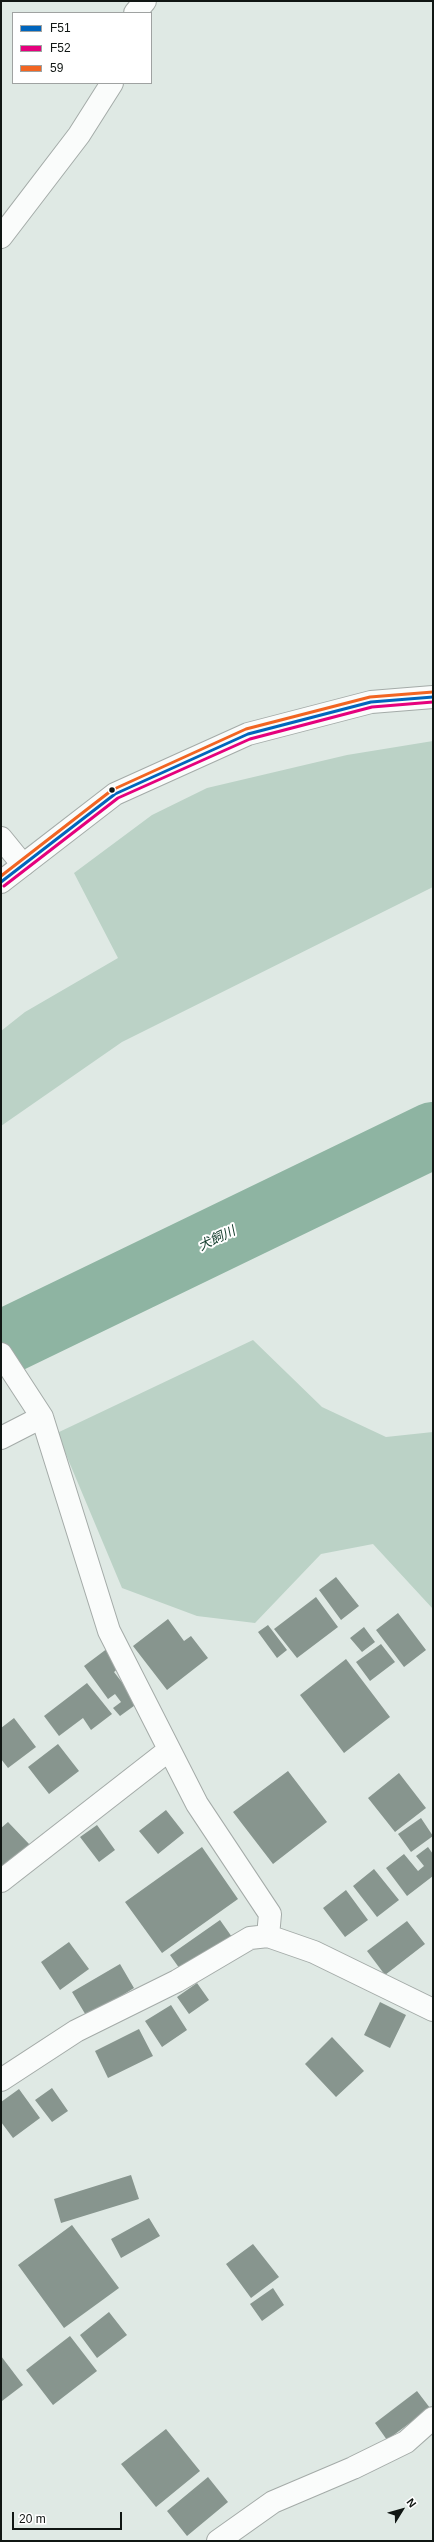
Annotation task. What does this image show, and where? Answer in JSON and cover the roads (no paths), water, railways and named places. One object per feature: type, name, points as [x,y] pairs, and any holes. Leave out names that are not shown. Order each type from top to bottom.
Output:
[{"type":"street","points":[[136,12],[145,1]]},
{"type":"street","points":[[1,237],[78,135],[111,84]]},
{"type":"street","points":[[1,882],[115,794],[248,734],[371,702],[433,697]]},
{"type":"street","points":[[1,838],[23,865]]},
{"type":"street","points":[[1,1354],[42,1417],[109,1631],[198,1804],[270,1914],[268,1936]]},
{"type":"street","points":[[1,1438],[42,1417]]},
{"type":"street","points":[[1,1881],[169,1750]]},
{"type":"street","points":[[1,2080],[76,2031],[177,1981],[250,1938],[268,1936],[314,1952],[433,2010]]},
{"type":"street","points":[[218,2541],[273,2502],[353,2468],[406,2442],[433,2418]]},
{"type":"waterway","name":"犬飼川","points":[[1,1344],[433,1135]]}]
